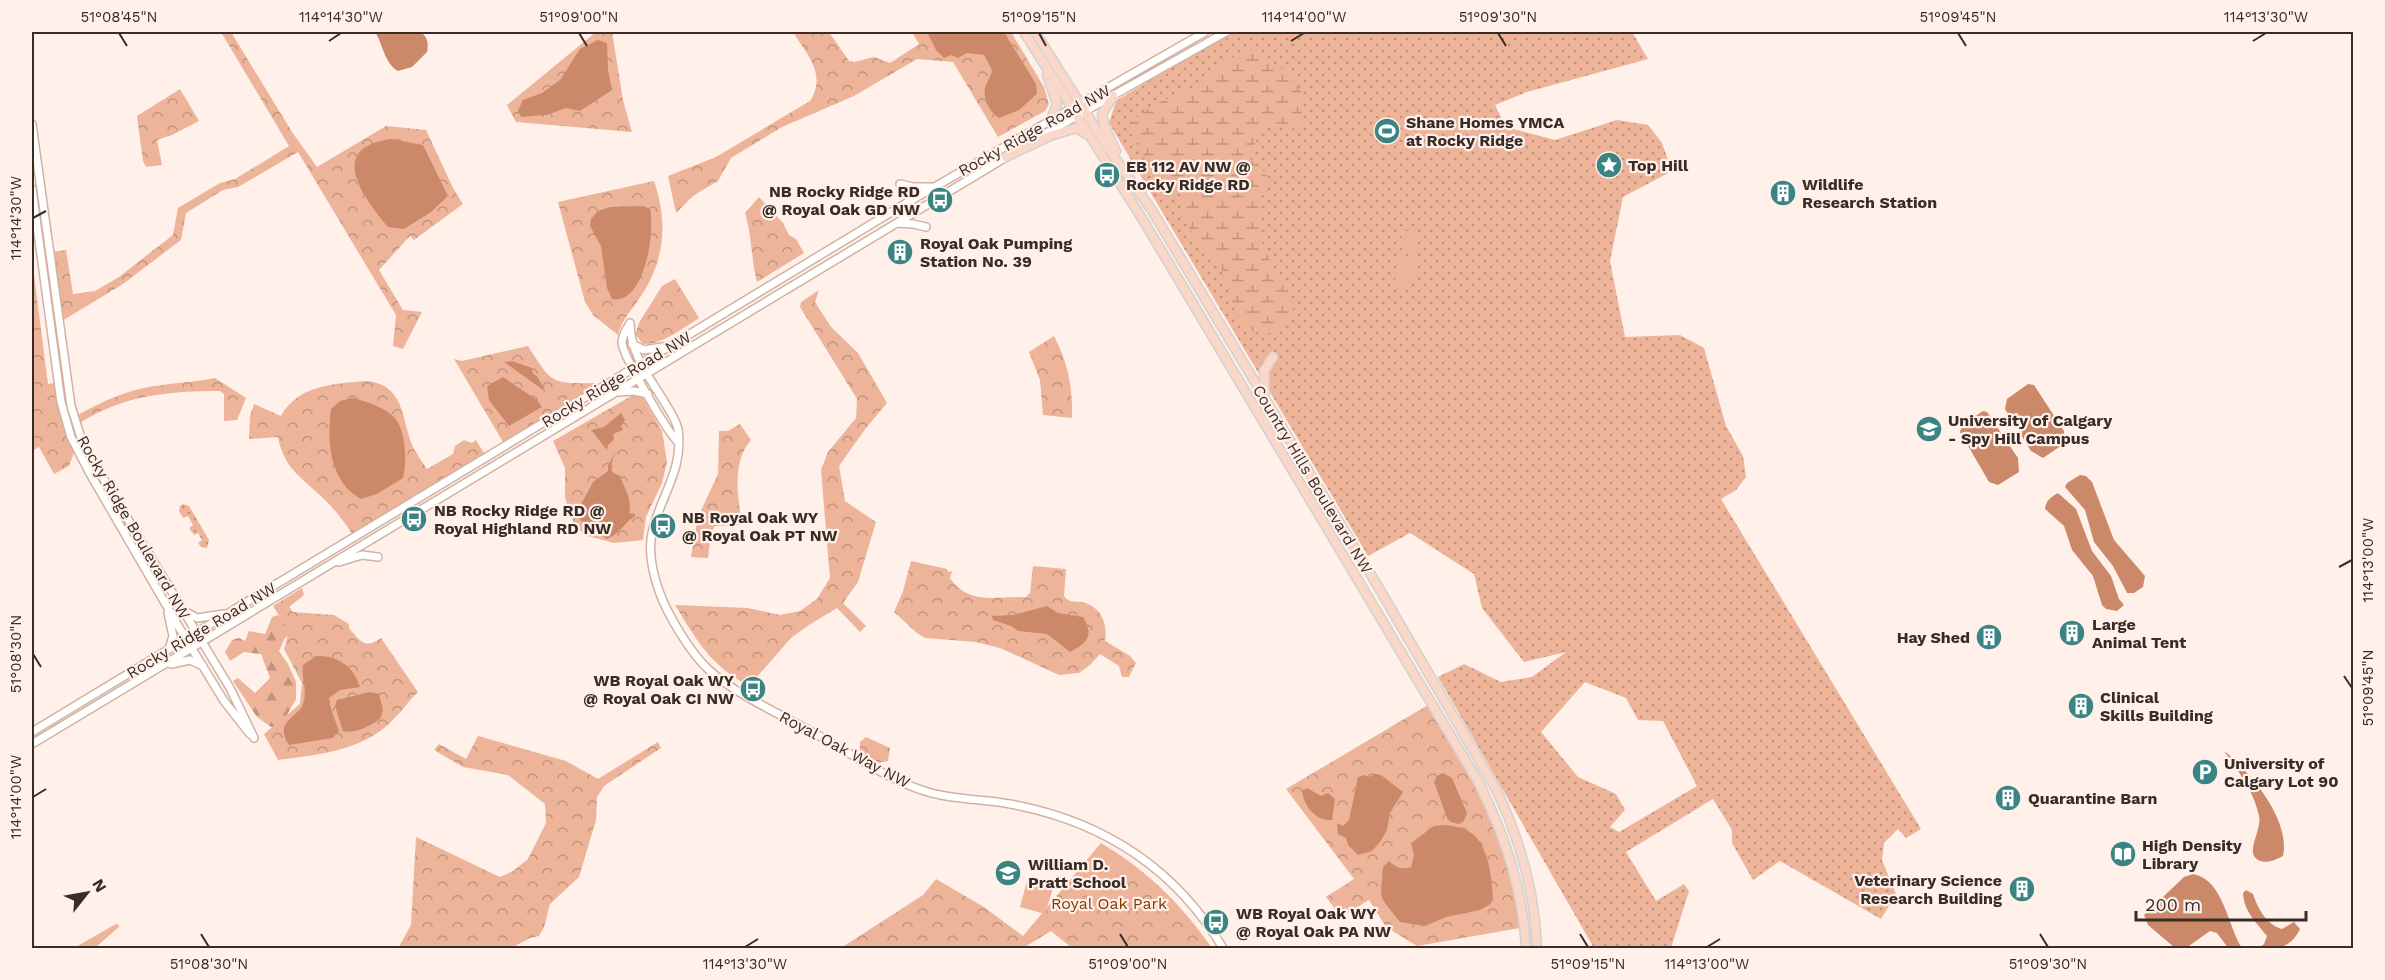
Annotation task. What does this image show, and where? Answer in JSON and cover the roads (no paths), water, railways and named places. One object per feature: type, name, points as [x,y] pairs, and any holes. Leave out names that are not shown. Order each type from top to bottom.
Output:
[{"type":"main road","name":"Country Hills Boulevard NW","points":[[1024,32],[1132,181],[1266,401],[1497,791],[1510,818],[1525,862],[1534,911],[1537,948]]},
{"type":"main road","name":"Country Hills Boulevard NW","points":[[1035,32],[1095,142],[1479,783],[1497,821],[1512,863],[1522,907],[1526,948]]},
{"type":"main road","points":[[1034,47],[1056,98],[1056,108],[1051,119]]},
{"type":"main road","points":[[1113,96],[1102,114],[1103,121],[1132,181]]},
{"type":"main road","points":[[1006,157],[1070,129],[1080,129],[1095,142]]},
{"type":"main road","points":[[1266,401],[1263,371],[1273,357]]},
{"type":"street","name":"Rocky Ridge Road NW","points":[[32,744],[1006,157],[1079,109],[1205,32]]},
{"type":"street","points":[[1079,109],[1113,96],[1226,32]]},
{"type":"street","name":"Rocky Ridge Road NW","points":[[32,732],[933,187],[1051,119],[1079,109]]},
{"type":"street","name":"Rocky Ridge Boulevard NW","points":[[32,124],[71,406],[77,427],[97,468],[230,688],[254,738],[224,701],[186,639],[84,464],[67,426],[61,402],[32,189]]},
{"type":"street","points":[[900,184],[913,187],[933,187]]},
{"type":"street","points":[[897,223],[926,227]]},
{"type":"street","name":"Royal Oak Way NW","points":[[677,441],[670,434],[627,360],[622,340],[630,323],[631,343],[673,417],[678,432],[675,474],[655,524],[651,554],[659,592],[690,646],[708,670],[772,710],[902,782],[929,793],[1010,803],[1094,828],[1135,853],[1179,890],[1196,908],[1223,948]]},
{"type":"street","points":[[631,343],[644,350],[670,346]]},
{"type":"street","points":[[617,393],[634,390],[648,394]]},
{"type":"street","points":[[333,563],[362,555],[378,557]]},
{"type":"street","points":[[179,604],[187,614],[197,618],[231,612]]},
{"type":"street","points":[[167,607],[172,636],[168,650]]},
{"type":"street","points":[[157,668],[189,660],[203,666]]},
{"type":"place","name":"Shane Homes YMCA at Rocky Ridge","points":[[1387,131]]},
{"type":"place","name":"Top Hill","points":[[1609,165]]},
{"type":"place","name":"EB 112 AV NW @ Rocky Ridge RD","points":[[1107,175]]},
{"type":"place","name":"Wildlife Research Station","points":[[1783,193]]},
{"type":"place","name":"NB Rocky Ridge RD @ Royal Oak GD NW","points":[[940,200]]},
{"type":"place","name":"Royal Oak Pumping Station No. 39","points":[[900,252]]},
{"type":"place","name":"University of Calgary - Spy Hill Campus","points":[[1929,429]]},
{"type":"place","name":"NB Rocky Ridge RD @ Royal Highland RD NW","points":[[414,519]]},
{"type":"place","name":"NB Royal Oak WY @ Royal Oak PT NW","points":[[663,526]]},
{"type":"place","name":"Large Animal Tent","points":[[2072,633]]},
{"type":"place","name":"Hay Shed","points":[[1989,637]]},
{"type":"place","name":"WB Royal Oak WY @ Royal Oak CI NW","points":[[753,689]]},
{"type":"place","name":"Clinical Skills Building","points":[[2081,706]]},
{"type":"place","name":"University of Calgary Lot 90","points":[[2205,772]]},
{"type":"place","name":"Quarantine Barn","points":[[2008,798]]},
{"type":"place","name":"High Density Library","points":[[2123,854]]},
{"type":"place","name":"William D. Pratt School","points":[[1008,873]]},
{"type":"place","name":"Veterinary Science Research Building","points":[[2022,889]]},
{"type":"place","name":"WB Royal Oak WY @ Royal Oak PA NW","points":[[1216,922]]},
{"type":"park label","name":"Royal Oak Park","points":[[1109,903]]}]
